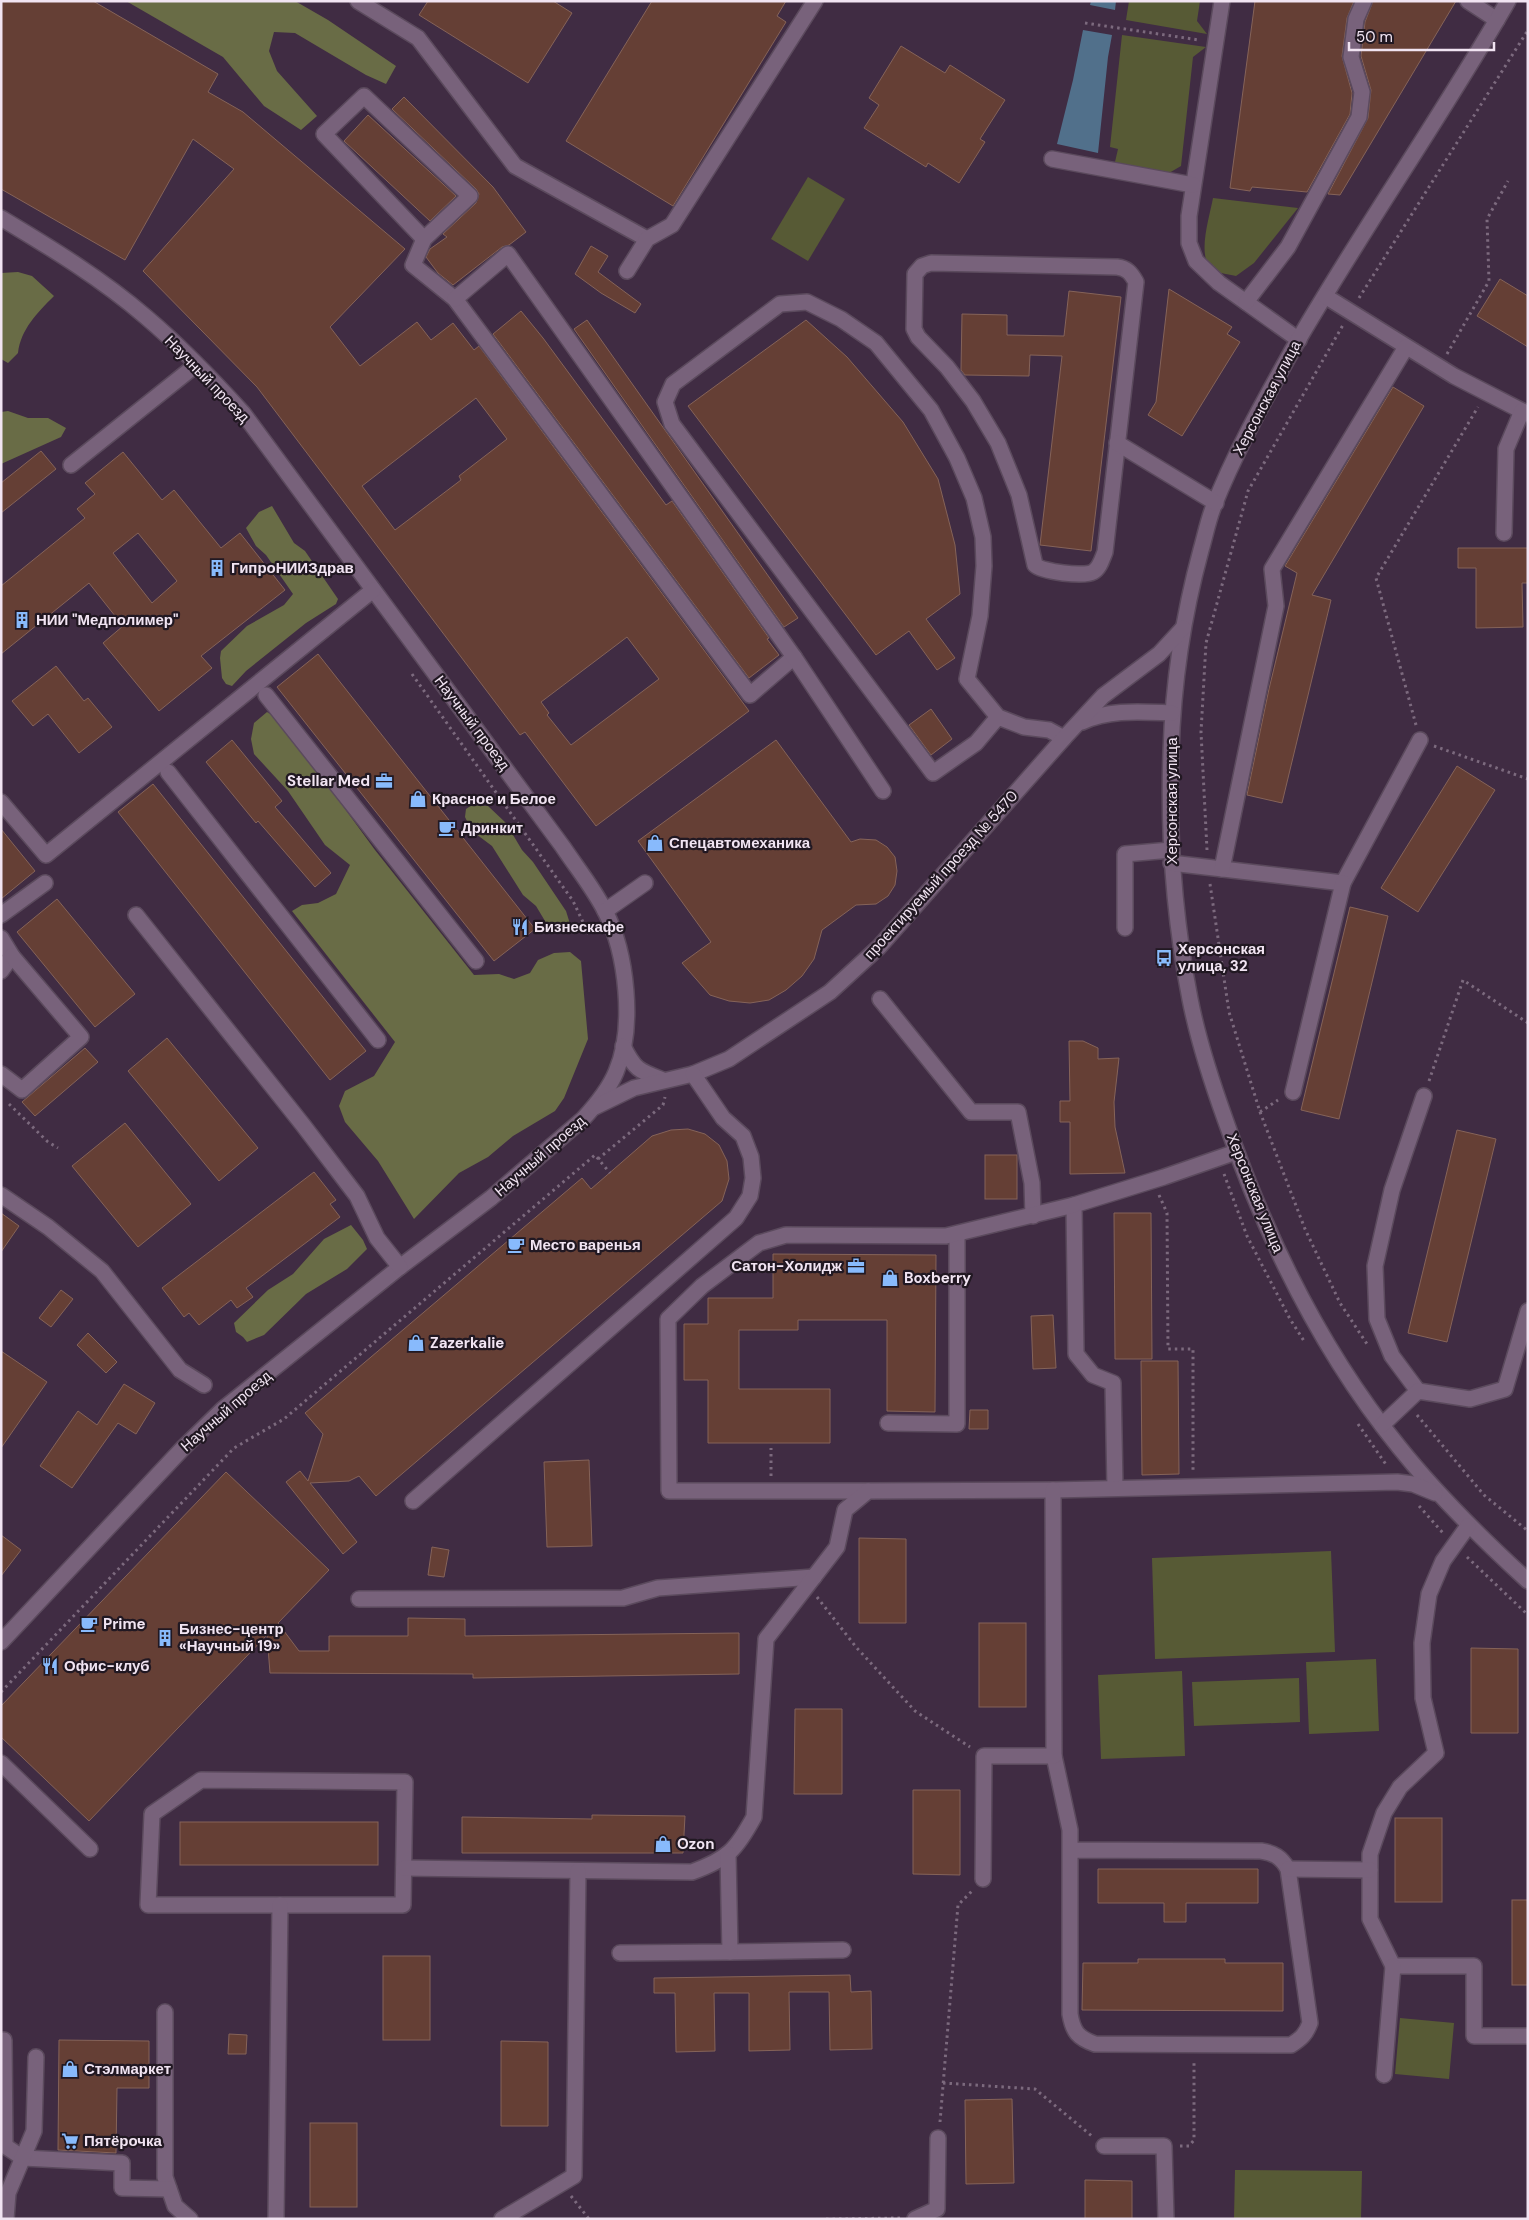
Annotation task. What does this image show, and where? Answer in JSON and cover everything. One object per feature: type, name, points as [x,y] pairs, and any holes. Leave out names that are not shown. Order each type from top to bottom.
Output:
[{"type":"street","points":[[358,1],[418,38],[515,166],[647,239]]},
{"type":"street","points":[[627,271],[647,239],[672,225],[815,1]]},
{"type":"street","points":[[1222,1],[1193,185],[1189,216],[1189,243],[1196,261],[1219,283],[1299,340]]},
{"type":"street","points":[[1246,302],[1288,247],[1359,118],[1362,92],[1351,57],[1356,19],[1364,1]]},
{"type":"street","points":[[1468,1],[1501,9]]},
{"type":"street","name":"Херсонская улица","points":[[1501,9],[1299,340],[1248,429],[1216,503],[1191,586],[1183,628],[1172,713],[1169,803],[1171,856],[1179,933],[1191,1005],[1212,1082],[1236,1152],[1270,1235],[1303,1302],[1347,1375],[1382,1425],[1438,1494],[1468,1526],[1528,1581]]},
{"type":"street","points":[[424,238],[324,134],[364,96],[470,196],[424,238],[413,265],[455,299],[750,695],[794,657]]},
{"type":"street","points":[[1052,159],[1193,185]]},
{"type":"street","name":"Научный проезд","points":[[1,218],[49,247],[115,292],[146,317],[243,413],[563,847],[605,911],[622,961],[626,1007],[623,1046],[616,1072],[593,1108],[556,1144],[498,1192],[223,1409],[183,1448],[1,1642]]},
{"type":"street","points":[[455,299],[508,254],[794,657],[883,791]]},
{"type":"street","points":[[931,263],[1117,267],[1128,270],[1136,282],[1117,442],[1105,552],[1101,564],[1093,572],[1084,575],[1037,568],[1033,561],[1027,525],[1019,495],[998,443],[973,401],[947,367],[918,337],[914,329],[915,274],[922,266],[931,263]]},
{"type":"street","points":[[1325,296],[1439,368],[1525,412],[1506,449],[1504,533]]},
{"type":"street","points":[[998,717],[976,742],[933,774],[672,424],[665,402],[673,384],[780,304],[807,302],[841,319],[876,343],[931,410],[957,458],[974,498],[982,537],[984,566],[980,616],[967,679],[998,717],[1024,727],[1049,730],[1064,738]]},
{"type":"street","points":[[1215,868],[1276,606],[1272,569],[1406,347]]},
{"type":"street","points":[[71,466],[196,365]]},
{"type":"street","points":[[1117,442],[1216,503]]},
{"type":"street","points":[[1,802],[46,855],[373,590]]},
{"type":"street","name":"проектируемый проезд № 5470","points":[[593,1108],[634,1088],[693,1074],[729,1059],[830,992],[879,947],[1103,696],[1159,654],[1183,628]]},
{"type":"street","points":[[266,695],[476,961]]},
{"type":"street","name":"проектируемый проезд № 5470","points":[[1076,725],[1098,715],[1134,711],[1172,713]]},
{"type":"street","points":[[1293,1092],[1343,883],[1420,740]]},
{"type":"street","points":[[168,772],[378,1040]]},
{"type":"street","points":[[1124,928],[1125,854],[1171,856],[1215,868],[1343,883]]},
{"type":"street","points":[[1,915],[45,883]]},
{"type":"street","points":[[605,911],[645,883]]},
{"type":"street","points":[[136,915],[357,1196],[377,1238],[400,1268]]},
{"type":"street","points":[[1,938],[12,956],[82,1037],[22,1090],[1,1074]]},
{"type":"street","points":[[1,971],[12,956]]},
{"type":"street","points":[[880,999],[971,1112],[1018,1112],[1032,1183],[1033,1216]]},
{"type":"street","points":[[623,1046],[630,1060],[640,1072],[667,1080]]},
{"type":"street","points":[[413,1501],[736,1218],[750,1196],[753,1178],[751,1157],[743,1136],[723,1118],[693,1074]]},
{"type":"street","points":[[1424,1096],[1392,1190],[1375,1266],[1377,1319],[1392,1356],[1418,1391],[1470,1398],[1506,1389],[1528,1311]]},
{"type":"street","points":[[1236,1152],[1152,1181],[1074,1204],[957,1234],[946,1236],[786,1234],[759,1243],[702,1286],[668,1319],[668,1491],[1053,1490],[1397,1482],[1413,1484],[1438,1494]]},
{"type":"street","points":[[1,1195],[48,1227],[102,1271],[180,1370],[204,1385]]},
{"type":"street","points":[[1074,1204],[1076,1354],[1093,1375],[1113,1383],[1115,1488]]},
{"type":"street","points":[[888,1423],[957,1424],[957,1234]]},
{"type":"street","points":[[1382,1425],[1418,1391]]},
{"type":"street","points":[[1053,1490],[1054,1756],[1069,1816],[1071,1850],[1070,2014],[1072,2028],[1080,2039],[1095,2044],[1291,2045],[1301,2039],[1307,2032],[1310,2023],[1288,1869],[1282,1859],[1273,1853],[1261,1850],[1071,1850]]},
{"type":"street","points":[[404,1868],[692,1872],[714,1864],[728,1854],[741,1842],[754,1817],[766,1639],[837,1547],[844,1510],[868,1491]]},
{"type":"street","points":[[1384,2075],[1393,1966],[1370,1919],[1370,1854],[1384,1813],[1400,1787],[1436,1753],[1423,1698],[1422,1643],[1429,1594],[1443,1561],[1468,1526]]},
{"type":"street","points":[[359,1599],[624,1598],[658,1588],[811,1581]]},
{"type":"street","points":[[983,1879],[984,1756],[1054,1756]]},
{"type":"street","points":[[1,1763],[90,1849]]},
{"type":"street","points":[[201,1780],[405,1782],[404,1868],[403,1905],[148,1905],[152,1814],[201,1780]]},
{"type":"street","points":[[728,1854],[730,1952]]},
{"type":"street","points":[[1288,1869],[1370,1870]]},
{"type":"street","points":[[502,2219],[574,2176],[578,1871]]},
{"type":"street","points":[[276,2219],[280,1905]]},
{"type":"street","points":[[620,1953],[843,1950]]},
{"type":"street","points":[[1393,1966],[1474,1966],[1474,2036],[1528,2036]]},
{"type":"street","points":[[166,2012],[165,2177],[175,2206],[190,2219]]},
{"type":"street","points":[[4,2040],[5,2146],[22,2158],[122,2163],[122,2188],[169,2189]]},
{"type":"street","points":[[6,2219],[8,2193],[34,2131],[36,2056]]},
{"type":"street","points":[[916,2218],[937,2209],[938,2138]]},
{"type":"street","points":[[1104,2146],[1164,2146],[1166,2219]]},
{"type":"path","points":[[1086,24],[1215,43]]},
{"type":"path","points":[[1368,1345],[1340,1303],[1305,1229],[1260,1112],[1229,1012],[1201,732],[1206,643],[1248,491],[1350,312],[1528,30]]},
{"type":"path","points":[[1439,368],[1489,281],[1487,219],[1508,181]]},
{"type":"path","points":[[1486,392],[1376,578],[1420,740],[1528,780]]},
{"type":"path","points":[[407,667],[573,901],[590,937]]},
{"type":"path","points":[[1424,1096],[1463,980],[1528,1023]]},
{"type":"path","points":[[598,1159],[662,1105],[667,1080]]},
{"type":"path","points":[[1260,1112],[1293,1092]]},
{"type":"path","points":[[5,1100],[48,1142],[58,1148]]},
{"type":"path","points":[[1,1692],[234,1448],[284,1419],[595,1156],[610,1172]]},
{"type":"path","points":[[1152,1181],[1167,1213],[1168,1349],[1193,1348],[1194,1487]]},
{"type":"path","points":[[1407,1402],[1484,1495],[1528,1532]]},
{"type":"path","points":[[771,1491],[772,1448]]},
{"type":"path","points":[[811,1581],[856,1647],[915,1711],[984,1756]]},
{"type":"path","points":[[938,2138],[958,1905],[983,1879]]},
{"type":"path","points":[[1164,2146],[1189,2146],[1194,2140],[1194,2044]]},
{"type":"path","points":[[943,2083],[1035,2090],[1104,2146]]},
{"type":"path","points":[[561,2184],[589,2219]]},
{"type":"path","points":[[826,2219],[916,2218]]},
{"type":"green space","points":[[126,1],[295,1],[328,20],[396,66],[386,84],[366,75],[295,33],[274,32],[269,51],[277,71],[317,116],[301,130],[264,106],[223,57]]},
{"type":"green space","points":[[1129,1],[1200,1],[1197,21],[1207,34],[1126,20]]},
{"type":"green space","points":[[1122,35],[1206,47],[1193,57],[1181,166],[1169,173],[1115,162],[1118,149],[1110,147]]},
{"type":"green space","points":[[808,177],[845,199],[808,261],[771,239]]},
{"type":"green space","points":[[1213,198],[1298,208],[1254,263],[1236,276],[1220,273],[1213,269],[1208,264],[1206,258],[1206,232]]},
{"type":"green space","points":[[18,272],[32,276],[54,296],[26,329],[22,336],[18,353],[8,363],[1,359],[1,273]]},
{"type":"green space","points":[[8,411],[28,418],[48,418],[66,428],[61,437],[1,464],[1,412]]},
{"type":"green space","points":[[272,506],[294,543],[305,551],[338,599],[336,604],[306,623],[246,671],[232,686],[226,684],[222,678],[221,651],[247,626],[284,605],[293,594],[266,555],[256,546],[246,528],[259,512]]},
{"type":"green space","points":[[267,712],[280,720],[375,850],[474,975],[499,974],[514,979],[530,973],[538,960],[554,953],[570,952],[581,961],[588,1039],[564,1098],[555,1111],[513,1136],[488,1157],[459,1173],[414,1219],[378,1161],[345,1122],[339,1106],[345,1091],[374,1076],[395,1042],[292,911],[302,905],[318,903],[336,894],[350,865],[325,845],[288,791],[254,754],[251,739],[254,723]]},
{"type":"green space","points":[[472,805],[488,806],[506,823],[522,850],[533,862],[566,911],[571,927],[548,926],[536,906],[523,895],[492,846],[472,831],[465,817],[466,809]]},
{"type":"green space","points":[[351,1225],[363,1240],[367,1249],[347,1269],[306,1294],[264,1335],[247,1342],[236,1332],[234,1323],[268,1290],[293,1274],[324,1239]]},
{"type":"green space","points":[[1331,1551],[1335,1652],[1155,1659],[1152,1558]]},
{"type":"green space","points":[[1376,1659],[1379,1731],[1309,1734],[1306,1662]]},
{"type":"green space","points":[[1182,1671],[1185,1756],[1101,1759],[1098,1675]]},
{"type":"green space","points":[[1299,1678],[1300,1722],[1194,1726],[1192,1682]]},
{"type":"green space","points":[[1400,2018],[1454,2023],[1449,2079],[1395,2074]]},
{"type":"green space","points":[[1235,2170],[1362,2171],[1361,2219],[1234,2219]]},
{"type":"water","points":[[1091,1],[1116,1],[1115,10],[1090,5]]},
{"type":"water","points":[[1083,30],[1112,35],[1098,153],[1057,144]]},
{"type":"building","points":[[1,1],[93,1],[218,74],[208,92],[243,112],[405,249],[330,327],[360,366],[417,322],[431,340],[453,323],[474,350],[479,346],[749,711],[596,826],[525,732],[520,735],[257,387],[143,271],[234,169],[193,139],[125,260],[1,189]],"holes":[[[476,398],[507,439],[459,476],[461,480],[395,530],[362,486]],[[627,637],[659,679],[571,745],[547,715],[549,713],[541,702]]]},
{"type":"building","points":[[428,1],[553,1],[572,13],[528,83],[419,15]]},
{"type":"building","points":[[652,1],[786,1],[777,16],[786,22],[673,206],[566,141]]},
{"type":"building","points":[[1255,1],[1354,1],[1347,18],[1342,56],[1352,93],[1350,114],[1307,192],[1252,187],[1250,191],[1230,188]]},
{"type":"building","points":[[1373,1],[1456,1],[1340,195],[1328,194],[1368,118],[1371,90],[1361,56],[1365,22]]},
{"type":"building","points":[[901,46],[945,73],[950,65],[1005,100],[980,139],[985,142],[959,183],[928,163],[926,167],[864,128],[879,105],[869,98]]},
{"type":"building","points":[[404,97],[493,187],[526,232],[509,245],[502,247],[453,285],[438,273],[426,257],[430,249],[447,237],[443,234],[476,203],[479,194],[392,109]]},
{"type":"building","points":[[368,115],[456,196],[430,221],[344,141]]},
{"type":"building","points":[[591,246],[608,256],[598,272],[641,304],[635,313],[601,293],[575,274]]},
{"type":"building","points":[[1500,279],[1528,296],[1528,347],[1477,316]]},
{"type":"building","points":[[1169,289],[1232,327],[1227,334],[1240,342],[1182,436],[1148,415],[1156,402]]},
{"type":"building","points":[[1069,291],[1121,297],[1091,551],[1040,545],[1062,356],[1030,355],[1029,376],[965,375],[961,370],[962,314],[1007,315],[1007,335],[1064,336]]},
{"type":"building","points":[[521,311],[666,505],[672,501],[769,638],[767,639],[779,655],[749,678],[493,334]]},
{"type":"building","points":[[587,320],[798,618],[784,627],[574,329]]},
{"type":"building","points":[[806,320],[847,357],[903,422],[938,479],[955,545],[960,594],[926,619],[955,658],[937,670],[909,631],[876,655],[688,406]]},
{"type":"building","points":[[1393,387],[1424,406],[1312,595],[1331,600],[1282,803],[1247,795],[1269,689],[1297,573],[1285,566]]},
{"type":"building","points":[[41,451],[56,469],[1,513],[1,483]]},
{"type":"building","points":[[123,452],[162,500],[174,490],[221,548],[240,533],[285,590],[201,656],[212,668],[159,711],[103,643],[123,626],[89,583],[1,654],[1,586],[85,518],[77,509],[95,494],[85,483]],"holes":[[[138,533],[177,581],[152,603],[113,553]]]},
{"type":"building","points":[[1458,548],[1528,548],[1528,583],[1522,583],[1523,627],[1476,628],[1476,568],[1458,568]]},
{"type":"building","points":[[318,654],[535,929],[494,961],[277,687]]},
{"type":"building","points":[[56,666],[84,701],[88,698],[112,727],[79,753],[48,714],[33,726],[12,701]]},
{"type":"building","points":[[931,709],[952,739],[931,755],[909,725]]},
{"type":"building","points":[[232,740],[282,801],[275,807],[331,873],[315,887],[258,821],[256,823],[206,762]]},
{"type":"building","points":[[776,740],[851,842],[860,839],[876,840],[887,847],[895,857],[897,871],[895,885],[888,896],[876,904],[856,905],[822,930],[814,959],[802,976],[786,990],[769,1000],[750,1003],[729,1001],[710,995],[682,963],[711,942],[638,841]]},
{"type":"building","points":[[1457,766],[1495,790],[1418,912],[1381,888]]},
{"type":"building","points":[[153,784],[366,1051],[330,1080],[118,812]]},
{"type":"building","points":[[1,829],[35,871],[1,899]]},
{"type":"building","points":[[57,899],[135,994],[95,1027],[17,932]]},
{"type":"building","points":[[1350,907],[1388,916],[1339,1119],[1301,1110]]},
{"type":"building","points":[[167,1038],[258,1148],[219,1181],[128,1071]]},
{"type":"building","points":[[1069,1041],[1083,1041],[1098,1048],[1098,1059],[1119,1058],[1114,1102],[1115,1127],[1125,1173],[1070,1174],[1070,1122],[1060,1122],[1060,1101],[1070,1101]]},
{"type":"building","points":[[85,1048],[98,1062],[35,1116],[22,1102]]},
{"type":"building","points":[[125,1123],[191,1204],[138,1247],[72,1166]]},
{"type":"building","points":[[688,1129],[705,1134],[719,1145],[727,1161],[729,1179],[722,1201],[376,1496],[359,1476],[349,1481],[310,1483],[357,1542],[343,1554],[286,1482],[300,1471],[308,1481],[323,1434],[305,1413],[582,1178],[591,1189],[652,1136],[671,1130]]},
{"type":"building","points":[[1457,1130],[1496,1139],[1447,1342],[1408,1333]]},
{"type":"building","points":[[985,1155],[1017,1155],[1017,1199],[985,1199]]},
{"type":"building","points":[[314,1172],[336,1200],[330,1204],[340,1217],[246,1288],[253,1297],[237,1308],[231,1300],[199,1325],[189,1313],[184,1317],[162,1288]]},
{"type":"building","points":[[1,1213],[19,1226],[1,1252]]},
{"type":"building","points":[[1114,1213],[1151,1213],[1152,1359],[1115,1359]]},
{"type":"building","points":[[773,1254],[936,1255],[935,1412],[887,1411],[887,1320],[798,1320],[798,1330],[739,1330],[739,1389],[830,1389],[830,1443],[708,1443],[708,1380],[684,1380],[684,1324],[708,1324],[708,1298],[773,1298]]},
{"type":"building","points":[[61,1290],[73,1299],[51,1327],[39,1318]]},
{"type":"building","points":[[1053,1315],[1056,1368],[1033,1369],[1031,1316]]},
{"type":"building","points":[[88,1333],[117,1362],[106,1373],[77,1345]]},
{"type":"building","points":[[1,1351],[47,1382],[1,1448]]},
{"type":"building","points":[[1141,1361],[1178,1361],[1179,1474],[1142,1475]]},
{"type":"building","points":[[124,1384],[155,1403],[136,1434],[118,1423],[72,1488],[40,1466],[78,1411],[97,1425]]},
{"type":"building","points":[[970,1410],[988,1410],[988,1429],[969,1429]]},
{"type":"building","points":[[589,1460],[592,1546],[547,1547],[544,1462]]},
{"type":"building","name":"Бизнес-центр «Научный 19»","points":[[226,1472],[329,1570],[278,1623],[299,1651],[329,1651],[329,1636],[408,1636],[408,1618],[465,1619],[465,1636],[739,1633],[739,1674],[473,1678],[473,1674],[270,1673],[267,1635],[89,1821],[1,1737],[1,1706]]},
{"type":"building","points":[[1,1535],[21,1550],[1,1576]]},
{"type":"building","points":[[859,1538],[906,1539],[906,1623],[859,1623]]},
{"type":"building","points":[[432,1547],[449,1550],[444,1577],[428,1575]]},
{"type":"building","points":[[979,1623],[1026,1623],[1026,1707],[979,1707]]},
{"type":"building","points":[[1471,1648],[1518,1649],[1518,1733],[1471,1733]]},
{"type":"building","points":[[795,1709],[842,1709],[842,1794],[794,1794]]},
{"type":"building","points":[[913,1790],[960,1790],[960,1875],[913,1874]]},
{"type":"building","points":[[592,1815],[685,1816],[683,1853],[462,1853],[462,1817],[592,1819]]},
{"type":"building","points":[[1395,1818],[1442,1818],[1442,1902],[1395,1902]]},
{"type":"building","points":[[180,1822],[378,1822],[378,1865],[180,1865]]},
{"type":"building","points":[[1098,1869],[1258,1869],[1258,1903],[1186,1903],[1186,1922],[1164,1922],[1164,1903],[1098,1903]]},
{"type":"building","points":[[1512,1900],[1528,1900],[1528,1985],[1512,1985]]},
{"type":"building","points":[[383,1956],[430,1956],[430,2040],[383,2040]]},
{"type":"building","points":[[1138,1959],[1225,1959],[1225,1963],[1283,1963],[1283,2011],[1082,2010],[1083,1963],[1138,1963]]},
{"type":"building","points":[[850,1975],[851,1992],[871,1991],[872,2049],[830,2050],[829,1992],[789,1992],[790,2050],[749,2051],[749,1993],[714,1993],[715,2051],[676,2052],[675,1993],[654,1993],[654,1978]]},
{"type":"building","points":[[229,2034],[247,2035],[246,2054],[228,2054]]},
{"type":"building","points":[[59,2040],[149,2041],[149,2088],[117,2088],[116,2153],[58,2150]]},
{"type":"building","points":[[501,2041],[548,2042],[548,2126],[501,2126]]},
{"type":"building","points":[[1012,2099],[1014,2183],[966,2184],[965,2100]]},
{"type":"building","points":[[310,2123],[357,2123],[357,2207],[310,2207]]},
{"type":"building","points":[[1085,2180],[1132,2181],[1132,2219],[1085,2219]]},
{"type":"place","name":"ГипроНИИЗдрав","points":[[217,568]]},
{"type":"place","name":"НИИ \"Медполимер\"","points":[[22,620]]},
{"type":"place","name":"Stellar Med","points":[[384,781]]},
{"type":"place","name":"Красное и Белое","points":[[418,799]]},
{"type":"place","name":"Дринкит","points":[[447,828]]},
{"type":"place","name":"Спецавтомеханика","points":[[655,843]]},
{"type":"place","name":"Бизнескафе","points":[[520,927]]},
{"type":"place","name":"Херсонская улица, 32","points":[[1164,958]]},
{"type":"place","name":"Место варенья","points":[[516,1245]]},
{"type":"place","name":"Сатон-Холидж","points":[[856,1266]]},
{"type":"place","name":"Boxberry","points":[[890,1278]]},
{"type":"place","name":"Zazerkalie","points":[[416,1343]]},
{"type":"place","name":"Prime","points":[[89,1624]]},
{"type":"place","name":"Бизнес-центр «Научный 19»","points":[[165,1638]]},
{"type":"place","name":"Офис-клуб","points":[[50,1666]]},
{"type":"place","name":"Ozon","points":[[663,1844]]},
{"type":"place","name":"Стэлмаркет","points":[[70,2069]]},
{"type":"place","name":"Пятёрочка","points":[[70,2141]]}]
